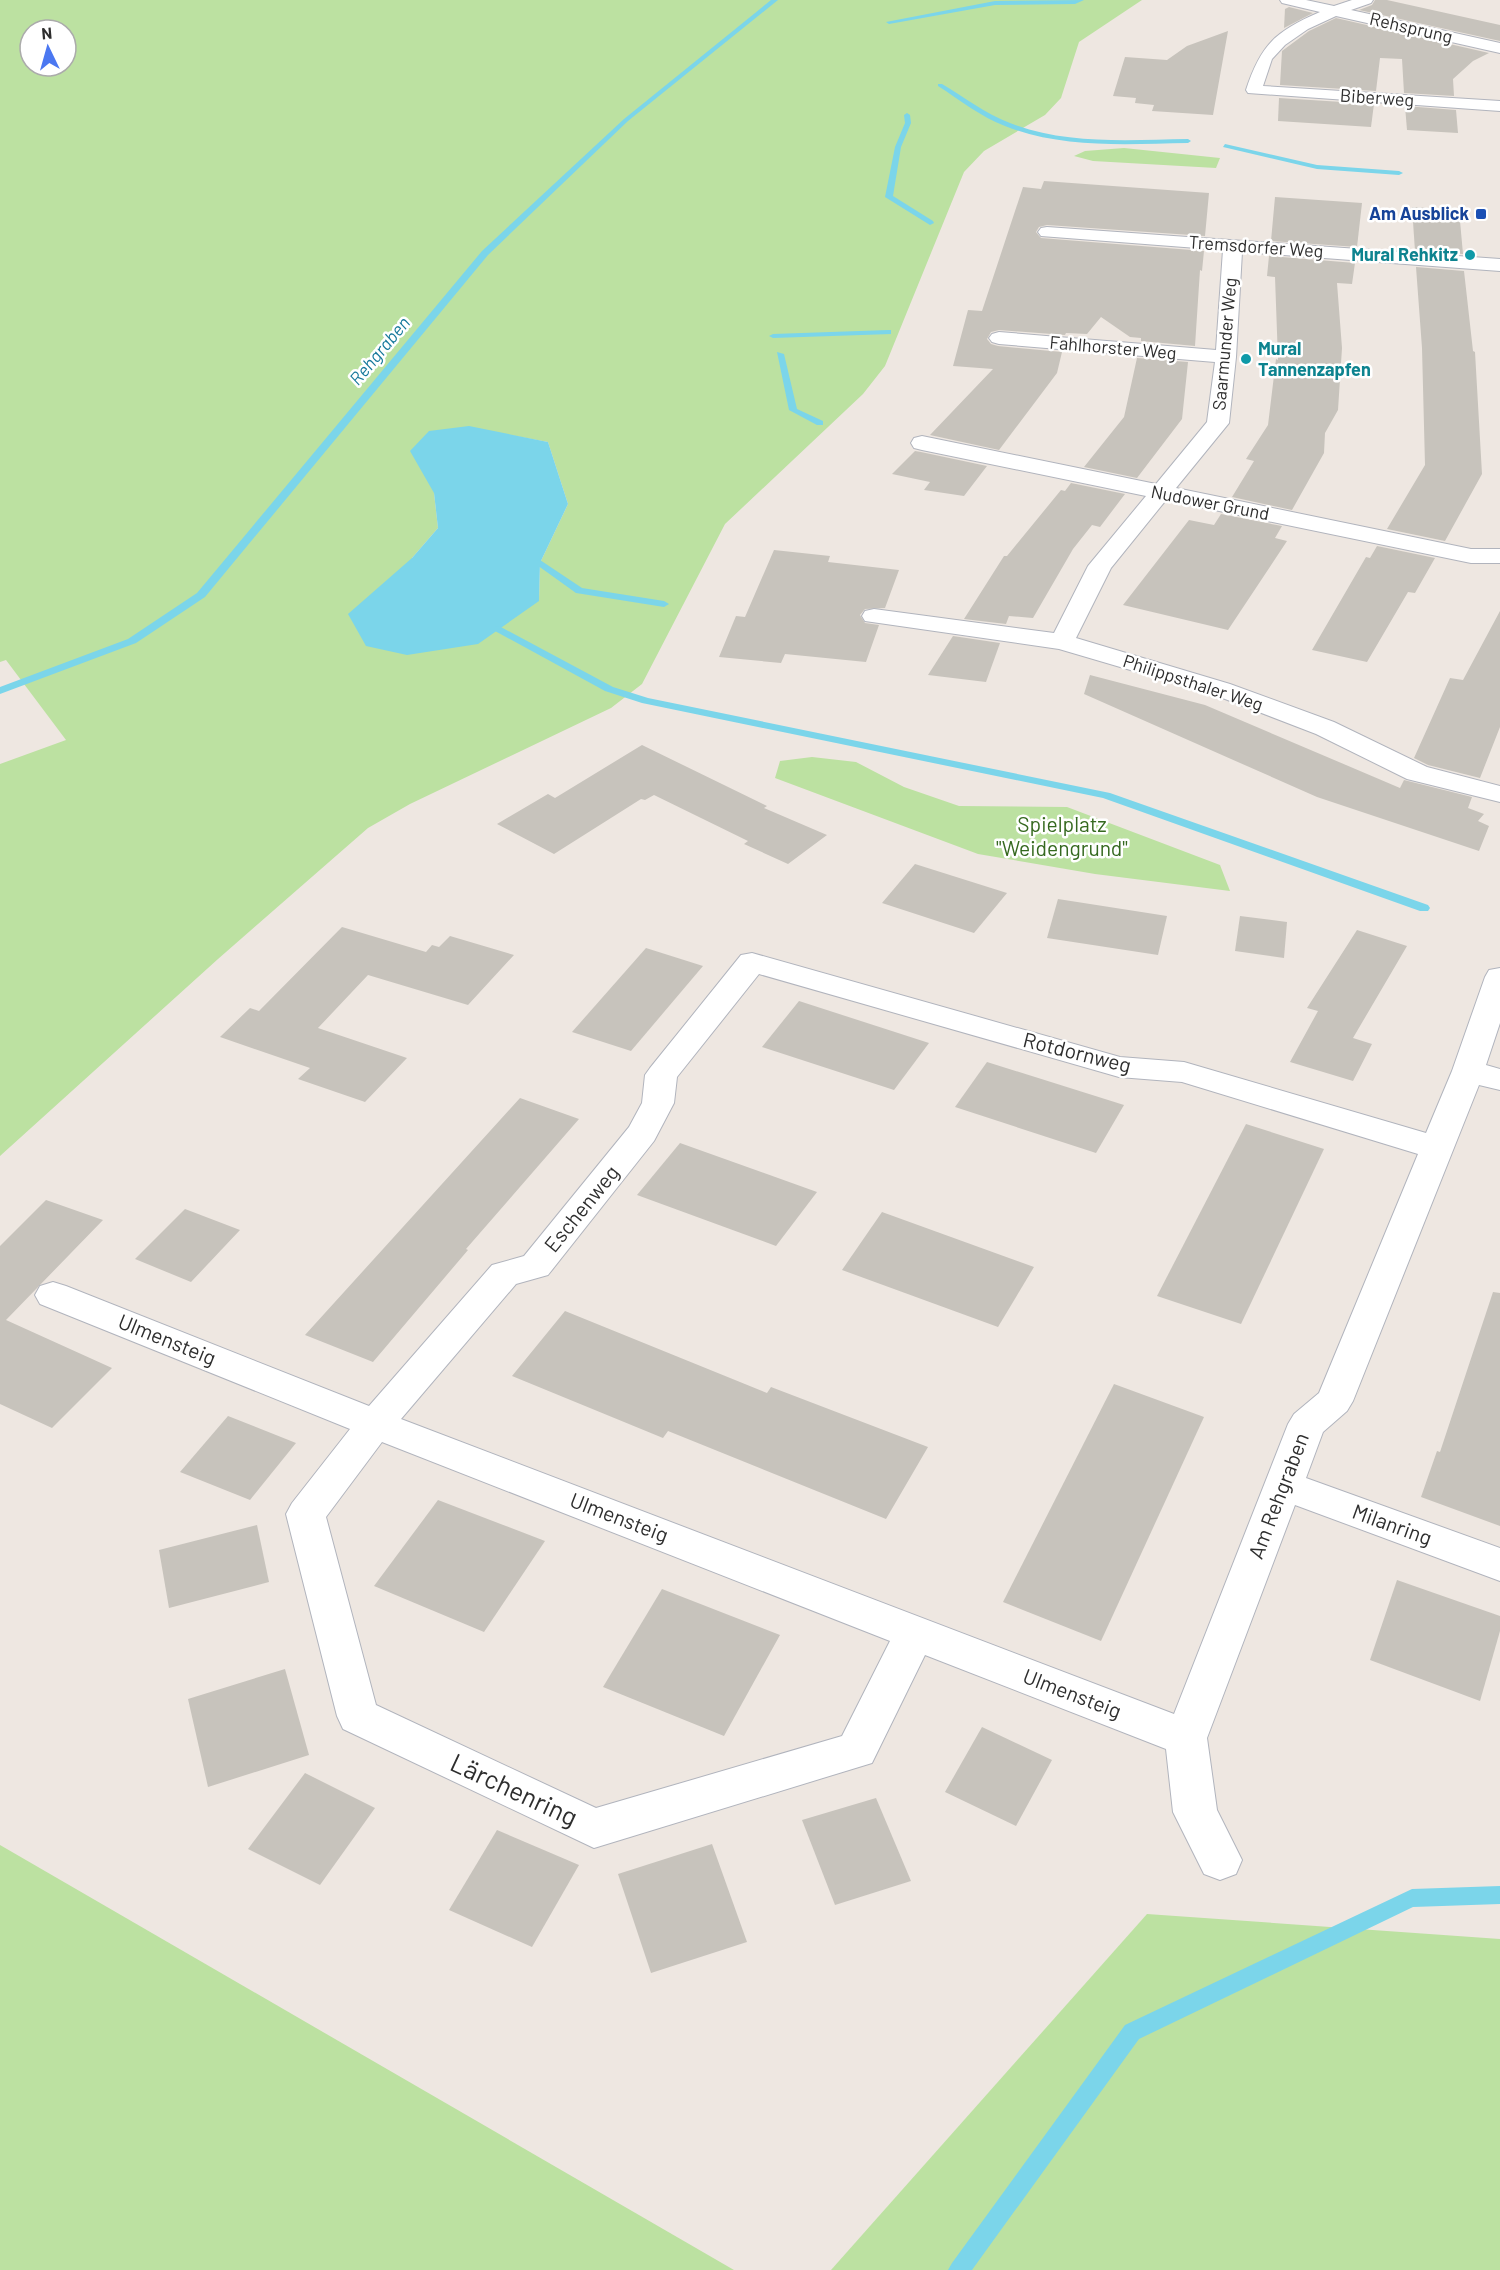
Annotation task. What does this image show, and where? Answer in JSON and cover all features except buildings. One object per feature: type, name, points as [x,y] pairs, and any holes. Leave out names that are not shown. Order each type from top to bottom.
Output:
[{"type":"street","name":"Rehsprung","points":[[1287,0],[1500,48]]},
{"type":"street","points":[[1334,10],[1365,0]]},
{"type":"street","name":"Biberweg","points":[[1334,10],[1296,30],[1269,52],[1254,90],[1500,106]]},
{"type":"street","name":"Tremsdorfer Weg","points":[[1047,232],[1500,265]]},
{"type":"street","name":"Saarmunder Weg","points":[[1062,642],[1100,566],[1218,423],[1226,357],[1233,246]]},
{"type":"street","name":"Fahlhorster Weg","points":[[999,338],[1226,357]]},
{"type":"street","name":"Nudower Grund","points":[[922,443],[1471,556],[1500,556]]},
{"type":"street","name":"Philippsthaler Weg","points":[[874,616],[1062,642],[1221,688],[1325,728],[1417,772],[1500,794]]},
{"type":"street","name":"Rotdornweg","points":[[752,962],[1119,1067],[1184,1072],[1437,1148]]},
{"type":"street","name":"Eschenweg","points":[[375,1424],[504,1274],[536,1266],[642,1133],[658,1103],[661,1075],[752,962]]},
{"type":"street","name":"Am Rehgraben","points":[[1220,1860],[1195,1812],[1186,1738],[1307,1424],[1334,1401],[1437,1148],[1484,1075],[1500,977]]},
{"type":"street","name":"Ulmensteig","points":[[53,1295],[375,1424],[1186,1738]]},
{"type":"street","name":"Lärchenring","points":[[375,1424],[306,1514],[358,1716],[594,1828],[857,1750],[915,1632]]},
{"type":"street","name":"Milanring","points":[[1283,1485],[1500,1565]]},
{"type":"green space","points":[[0,0],[1142,0],[1079,42],[1061,98],[1045,115],[984,151],[964,172],[885,366],[863,394],[725,524],[642,684],[611,708],[410,804],[368,828],[218,959],[0,1156],[0,764],[66,740],[6,660],[0,662]],"holes":[[[510,435],[548,442],[568,504],[540,563],[539,601],[412,558],[438,528],[434,493]]]},
{"type":"green space","points":[[1124,148],[1220,158],[1216,168],[1093,161],[1074,156],[1085,151]]},
{"type":"green space","name":"Spielplatz \"Weidengrund\"","points":[[812,757],[856,762],[904,787],[959,806],[1067,807],[1220,865],[1230,891],[1095,874],[978,854],[775,778],[780,761]]},
{"type":"green space","points":[[0,1845],[734,2270],[0,2270]]},
{"type":"green space","points":[[1147,1914],[1500,1939],[1500,2270],[831,2270]]},
{"type":"water","points":[[469,426],[548,442],[568,504],[540,563],[539,601],[478,644],[407,655],[366,646],[348,614],[412,558],[438,528],[434,493],[410,451],[429,431]]},
{"type":"waterway","name":"Rehgraben","points":[[0,691],[132,641],[201,595],[485,253],[626,120],[775,0]]},
{"type":"waterway","points":[[889,22],[995,3],[1081,0]]},
{"type":"waterway","points":[[940,85],[1008,125],[1051,137],[1097,142],[1188,141]]},
{"type":"waterway","points":[[907,115],[908,123],[898,147],[889,197],[930,223]]},
{"type":"waterway","points":[[1225,146],[1317,167],[1399,173]]},
{"type":"waterway","points":[[773,336],[888,332]]},
{"type":"waterway","points":[[780,354],[793,410],[820,423]]},
{"type":"waterway","points":[[540,563],[579,591],[664,604]]},
{"type":"waterway","points":[[499,629],[609,689],[646,701],[1106,795],[1424,908]]},
{"type":"waterway","points":[[959,2270],[1132,2032],[1412,1898],[1500,1895]]},
{"type":"place","name":"Am Ausblick","points":[[1481,214]]},
{"type":"place","name":"Mural Rehkitz","points":[[1470,255]]},
{"type":"place","name":"Mural Tannenzapfen","points":[[1246,359]]}]
